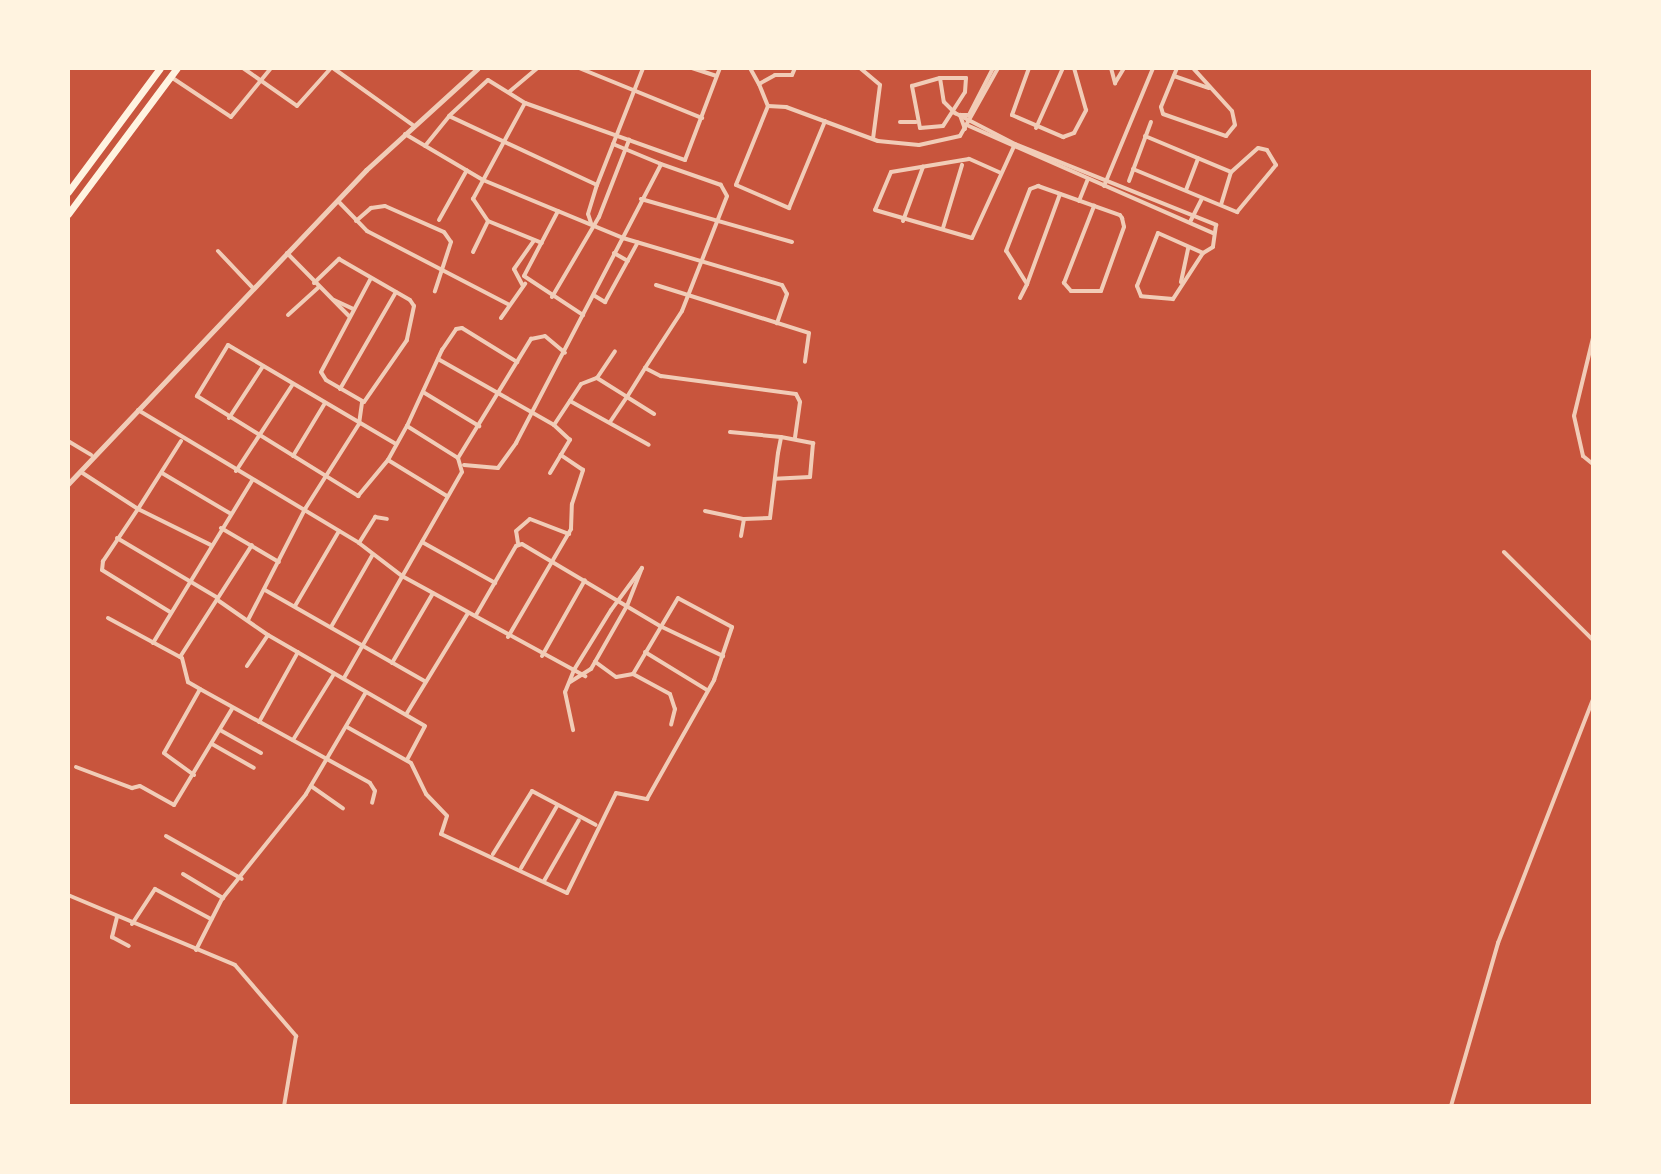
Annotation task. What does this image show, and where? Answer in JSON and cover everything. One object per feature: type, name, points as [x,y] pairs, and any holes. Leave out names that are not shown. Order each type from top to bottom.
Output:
[{"type":"highway","points":[[68,192],[160,68]]},
{"type":"highway","points":[[68,214],[177,68]]},
{"type":"street","points":[[243,68],[299,106],[332,68],[414,126]]},
{"type":"street","points":[[171,77],[231,117],[271,68]]},
{"type":"street","points":[[68,484],[91,455],[252,287],[405,134],[478,68]]},
{"type":"street","points":[[509,92],[538,68]]},
{"type":"street","points":[[579,68],[702,118]]},
{"type":"street","points":[[591,223],[588,214],[597,185],[643,68]]},
{"type":"street","points":[[692,68],[717,77]]},
{"type":"street","points":[[681,171],[720,68]]},
{"type":"street","points":[[750,68],[768,106],[736,185],[789,208],[825,121]]},
{"type":"street","points":[[759,84],[775,75],[792,75],[795,68]]},
{"type":"street","points":[[860,68],[873,74],[880,85],[875,140]]},
{"type":"street","points":[[768,106],[893,144],[951,141],[972,120],[996,68]]},
{"type":"street","points":[[957,114],[969,115],[996,68]]},
{"type":"street","points":[[1029,68],[1011,111],[1015,120],[1063,137],[1074,133],[1086,105],[1074,68]]},
{"type":"street","points":[[1036,128],[1063,68]]},
{"type":"street","points":[[1111,68],[1115,83],[1124,68]]},
{"type":"street","points":[[1104,186],[1153,68]]},
{"type":"street","points":[[1177,68],[1161,107],[1163,114],[1226,136],[1235,125],[1232,111],[1193,68]]},
{"type":"street","points":[[1174,76],[1212,90]]},
{"type":"street","points":[[940,78],[944,102],[967,128],[1107,179],[1216,225],[1213,247],[1203,253],[1173,299],[1163,301],[1141,296],[1137,288],[1157,234],[1164,233],[1203,253]]},
{"type":"street","points":[[900,122],[916,122],[929,130],[943,126],[957,114],[966,78],[940,78],[912,86],[916,122]]},
{"type":"street","points":[[425,146],[482,81],[509,92],[525,103],[685,160]]},
{"type":"street","points":[[525,103],[473,202],[488,221],[542,243]]},
{"type":"street","points":[[957,114],[1013,146],[1213,233]]},
{"type":"street","points":[[449,116],[504,145],[597,185]]},
{"type":"street","points":[[1129,181],[1151,122]]},
{"type":"street","points":[[405,134],[483,180],[623,238],[785,286],[777,323]]},
{"type":"street","points":[[1145,136],[1231,172]]},
{"type":"street","points":[[552,297],[615,175],[629,140]]},
{"type":"street","points":[[610,422],[688,297],[727,196],[724,187],[613,144]]},
{"type":"street","points":[[1001,173],[975,159],[962,164],[888,174],[875,204],[877,212],[903,221],[974,236],[1013,146]]},
{"type":"street","points":[[1133,169],[1233,211],[1243,208],[1276,165],[1267,150],[1258,148],[1231,172],[1221,204]]},
{"type":"street","points":[[1186,190],[1198,158]]},
{"type":"street","points":[[407,426],[464,465],[498,468],[565,353],[661,164]]},
{"type":"street","points":[[943,228],[962,164]]},
{"type":"street","points":[[903,221],[923,167]]},
{"type":"street","points":[[439,220],[467,170]]},
{"type":"street","points":[[602,171],[615,175]]},
{"type":"street","points":[[1079,201],[1088,179]]},
{"type":"street","points":[[1027,284],[1006,251],[1030,189],[1038,186],[1094,206],[1121,216],[1124,227],[1101,291],[1071,291],[1064,282],[1094,206]]},
{"type":"street","points":[[1020,298],[1060,194]]},
{"type":"street","points":[[641,199],[718,224],[792,242]]},
{"type":"street","points":[[1190,222],[1202,199]]},
{"type":"street","points":[[338,201],[356,221],[400,251],[508,304]]},
{"type":"street","points":[[356,221],[371,208],[385,206],[444,232],[451,242],[435,291]]},
{"type":"street","points":[[501,318],[525,284],[524,274],[558,211]]},
{"type":"street","points":[[473,252],[488,221]]},
{"type":"street","points":[[534,240],[514,269],[525,284],[584,315]]},
{"type":"street","points":[[594,295],[605,302],[638,242]]},
{"type":"street","points":[[1181,285],[1188,247]]},
{"type":"street","points":[[218,251],[252,287]]},
{"type":"street","points":[[287,253],[349,316]]},
{"type":"street","points":[[614,253],[628,261]]},
{"type":"street","points":[[248,620],[305,509],[359,424],[362,402],[397,358],[410,332],[414,306],[339,259],[288,315]]},
{"type":"street","points":[[362,402],[340,389],[321,372],[371,278]]},
{"type":"street","points":[[656,285],[809,333],[805,362]]},
{"type":"street","points":[[340,389],[396,292]]},
{"type":"street","points":[[334,300],[353,309]]},
{"type":"street","points":[[396,444],[225,347],[197,396],[259,438],[358,496],[388,460],[407,426],[438,358],[461,327],[517,362]]},
{"type":"street","points":[[458,458],[534,335],[545,336],[565,353]]},
{"type":"street","points":[[1593,338],[1574,416],[1583,456],[1593,464]]},
{"type":"street","points":[[554,425],[581,384],[597,378],[615,351]]},
{"type":"street","points":[[438,358],[530,416],[554,425],[569,437],[550,473]]},
{"type":"street","points":[[229,418],[263,366]]},
{"type":"street","points":[[645,368],[663,377],[796,394],[800,402],[795,438]]},
{"type":"street","points":[[597,378],[654,414]]},
{"type":"street","points":[[236,471],[293,384]]},
{"type":"street","points":[[423,392],[479,426]]},
{"type":"street","points":[[570,401],[649,445]]},
{"type":"street","points":[[293,456],[325,403]]},
{"type":"street","points":[[137,409],[182,440],[359,543],[402,576],[476,615],[542,656],[585,676]]},
{"type":"street","points":[[730,432],[795,438],[814,444],[812,475],[806,480],[775,479]]},
{"type":"street","points":[[705,511],[744,519],[770,518],[781,437]]},
{"type":"street","points":[[170,612],[102,570],[117,538],[182,440]]},
{"type":"street","points":[[68,441],[91,455]]},
{"type":"street","points":[[508,637],[569,535],[583,470],[561,455]]},
{"type":"street","points":[[388,460],[448,497]]},
{"type":"street","points":[[344,678],[464,465]]},
{"type":"street","points":[[79,470],[138,509],[211,545]]},
{"type":"street","points":[[162,473],[231,514]]},
{"type":"street","points":[[153,643],[188,580],[252,481]]},
{"type":"street","points":[[359,543],[375,517],[387,519]]},
{"type":"street","points":[[476,615],[518,543],[516,531],[530,519],[569,535]]},
{"type":"street","points":[[741,536],[744,519]]},
{"type":"street","points":[[221,528],[279,562]]},
{"type":"street","points":[[295,606],[339,531]]},
{"type":"street","points":[[117,538],[219,599],[268,635],[407,713],[426,728],[407,760]]},
{"type":"street","points":[[422,542],[495,583]]},
{"type":"street","points":[[518,543],[660,626],[724,656]]},
{"type":"street","points":[[180,657],[252,545]]},
{"type":"street","points":[[1504,552],[1593,640]]},
{"type":"street","points":[[331,627],[373,554]]},
{"type":"street","points":[[570,682],[585,676],[595,662],[627,606],[642,568],[574,670],[563,698],[573,730]]},
{"type":"street","points":[[542,656],[585,580]]},
{"type":"street","points":[[265,590],[426,682]]},
{"type":"street","points":[[392,663],[433,593]]},
{"type":"street","points":[[347,727],[407,760],[426,794],[447,816],[441,834],[480,855],[493,854],[563,892],[569,891],[599,836],[596,825],[619,790],[647,799],[724,656],[732,627],[716,615],[678,598],[633,674]]},
{"type":"street","points":[[407,713],[468,613]]},
{"type":"street","points":[[108,618],[180,657],[188,682],[370,783],[375,791],[372,803]]},
{"type":"street","points":[[247,666],[268,635]]},
{"type":"street","points":[[259,722],[298,652]]},
{"type":"street","points":[[645,652],[707,690]]},
{"type":"street","points":[[595,662],[616,677],[633,674],[670,694],[675,709],[671,725]]},
{"type":"street","points":[[293,740],[334,674]]},
{"type":"street","points":[[194,775],[164,753],[200,689]]},
{"type":"street","points":[[196,950],[223,898],[242,879],[311,786],[366,692]]},
{"type":"street","points":[[1451,1106],[1498,943],[1593,699]]},
{"type":"street","points":[[76,767],[132,788],[140,786],[174,805],[232,709]]},
{"type":"street","points":[[220,730],[261,753]]},
{"type":"street","points":[[212,744],[254,768]]},
{"type":"street","points":[[311,786],[343,808]]},
{"type":"street","points":[[493,854],[530,791],[579,820],[596,825]]},
{"type":"street","points":[[521,868],[557,806]]},
{"type":"street","points":[[544,881],[579,820]]},
{"type":"street","points":[[166,836],[242,879]]},
{"type":"street","points":[[183,874],[223,898]]},
{"type":"street","points":[[132,924],[155,889],[211,919]]},
{"type":"street","points":[[68,895],[235,965],[296,1036],[284,1106]]},
{"type":"street","points":[[117,917],[112,937],[129,946]]}]
